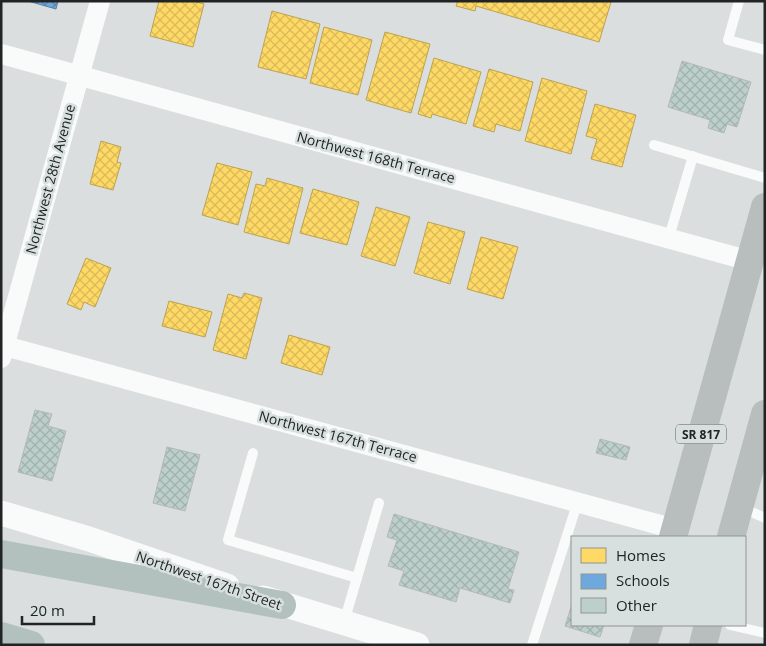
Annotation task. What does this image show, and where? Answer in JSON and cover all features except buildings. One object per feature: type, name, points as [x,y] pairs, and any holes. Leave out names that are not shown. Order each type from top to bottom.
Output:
[{"type":"highway","points":[[1,554],[282,605]]},
{"type":"highway","points":[[1,636],[31,645]]},
{"type":"main road","name":"SR 817","points":[[674,533],[765,207]]},
{"type":"main road","points":[[731,536],[761,442],[765,414]]},
{"type":"main road","points":[[643,645],[649,626]]},
{"type":"main road","points":[[702,645],[708,626]]},
{"type":"street","name":"Northwest 28th Avenue","points":[[2,350],[100,1]]},
{"type":"street","name":"Northwest 168th Terrace","points":[[1,54],[669,237],[750,261]]},
{"type":"street","name":"Northwest 167th Terrace","points":[[2,350],[578,501],[674,533]]},
{"type":"street","name":"Northwest 167th Street","points":[[1,513],[89,539],[282,605],[417,645]]},
{"type":"lane","points":[[739,1],[728,40],[765,50]]},
{"type":"lane","points":[[654,145],[765,178]]},
{"type":"lane","points":[[669,237],[693,156]]},
{"type":"lane","points":[[253,453],[228,540],[357,578]]},
{"type":"lane","points":[[532,645],[578,501]]},
{"type":"lane","points":[[343,623],[379,503]]},
{"type":"lane","points":[[740,506],[765,518]]},
{"type":"lane","points":[[734,626],[765,634]]}]
